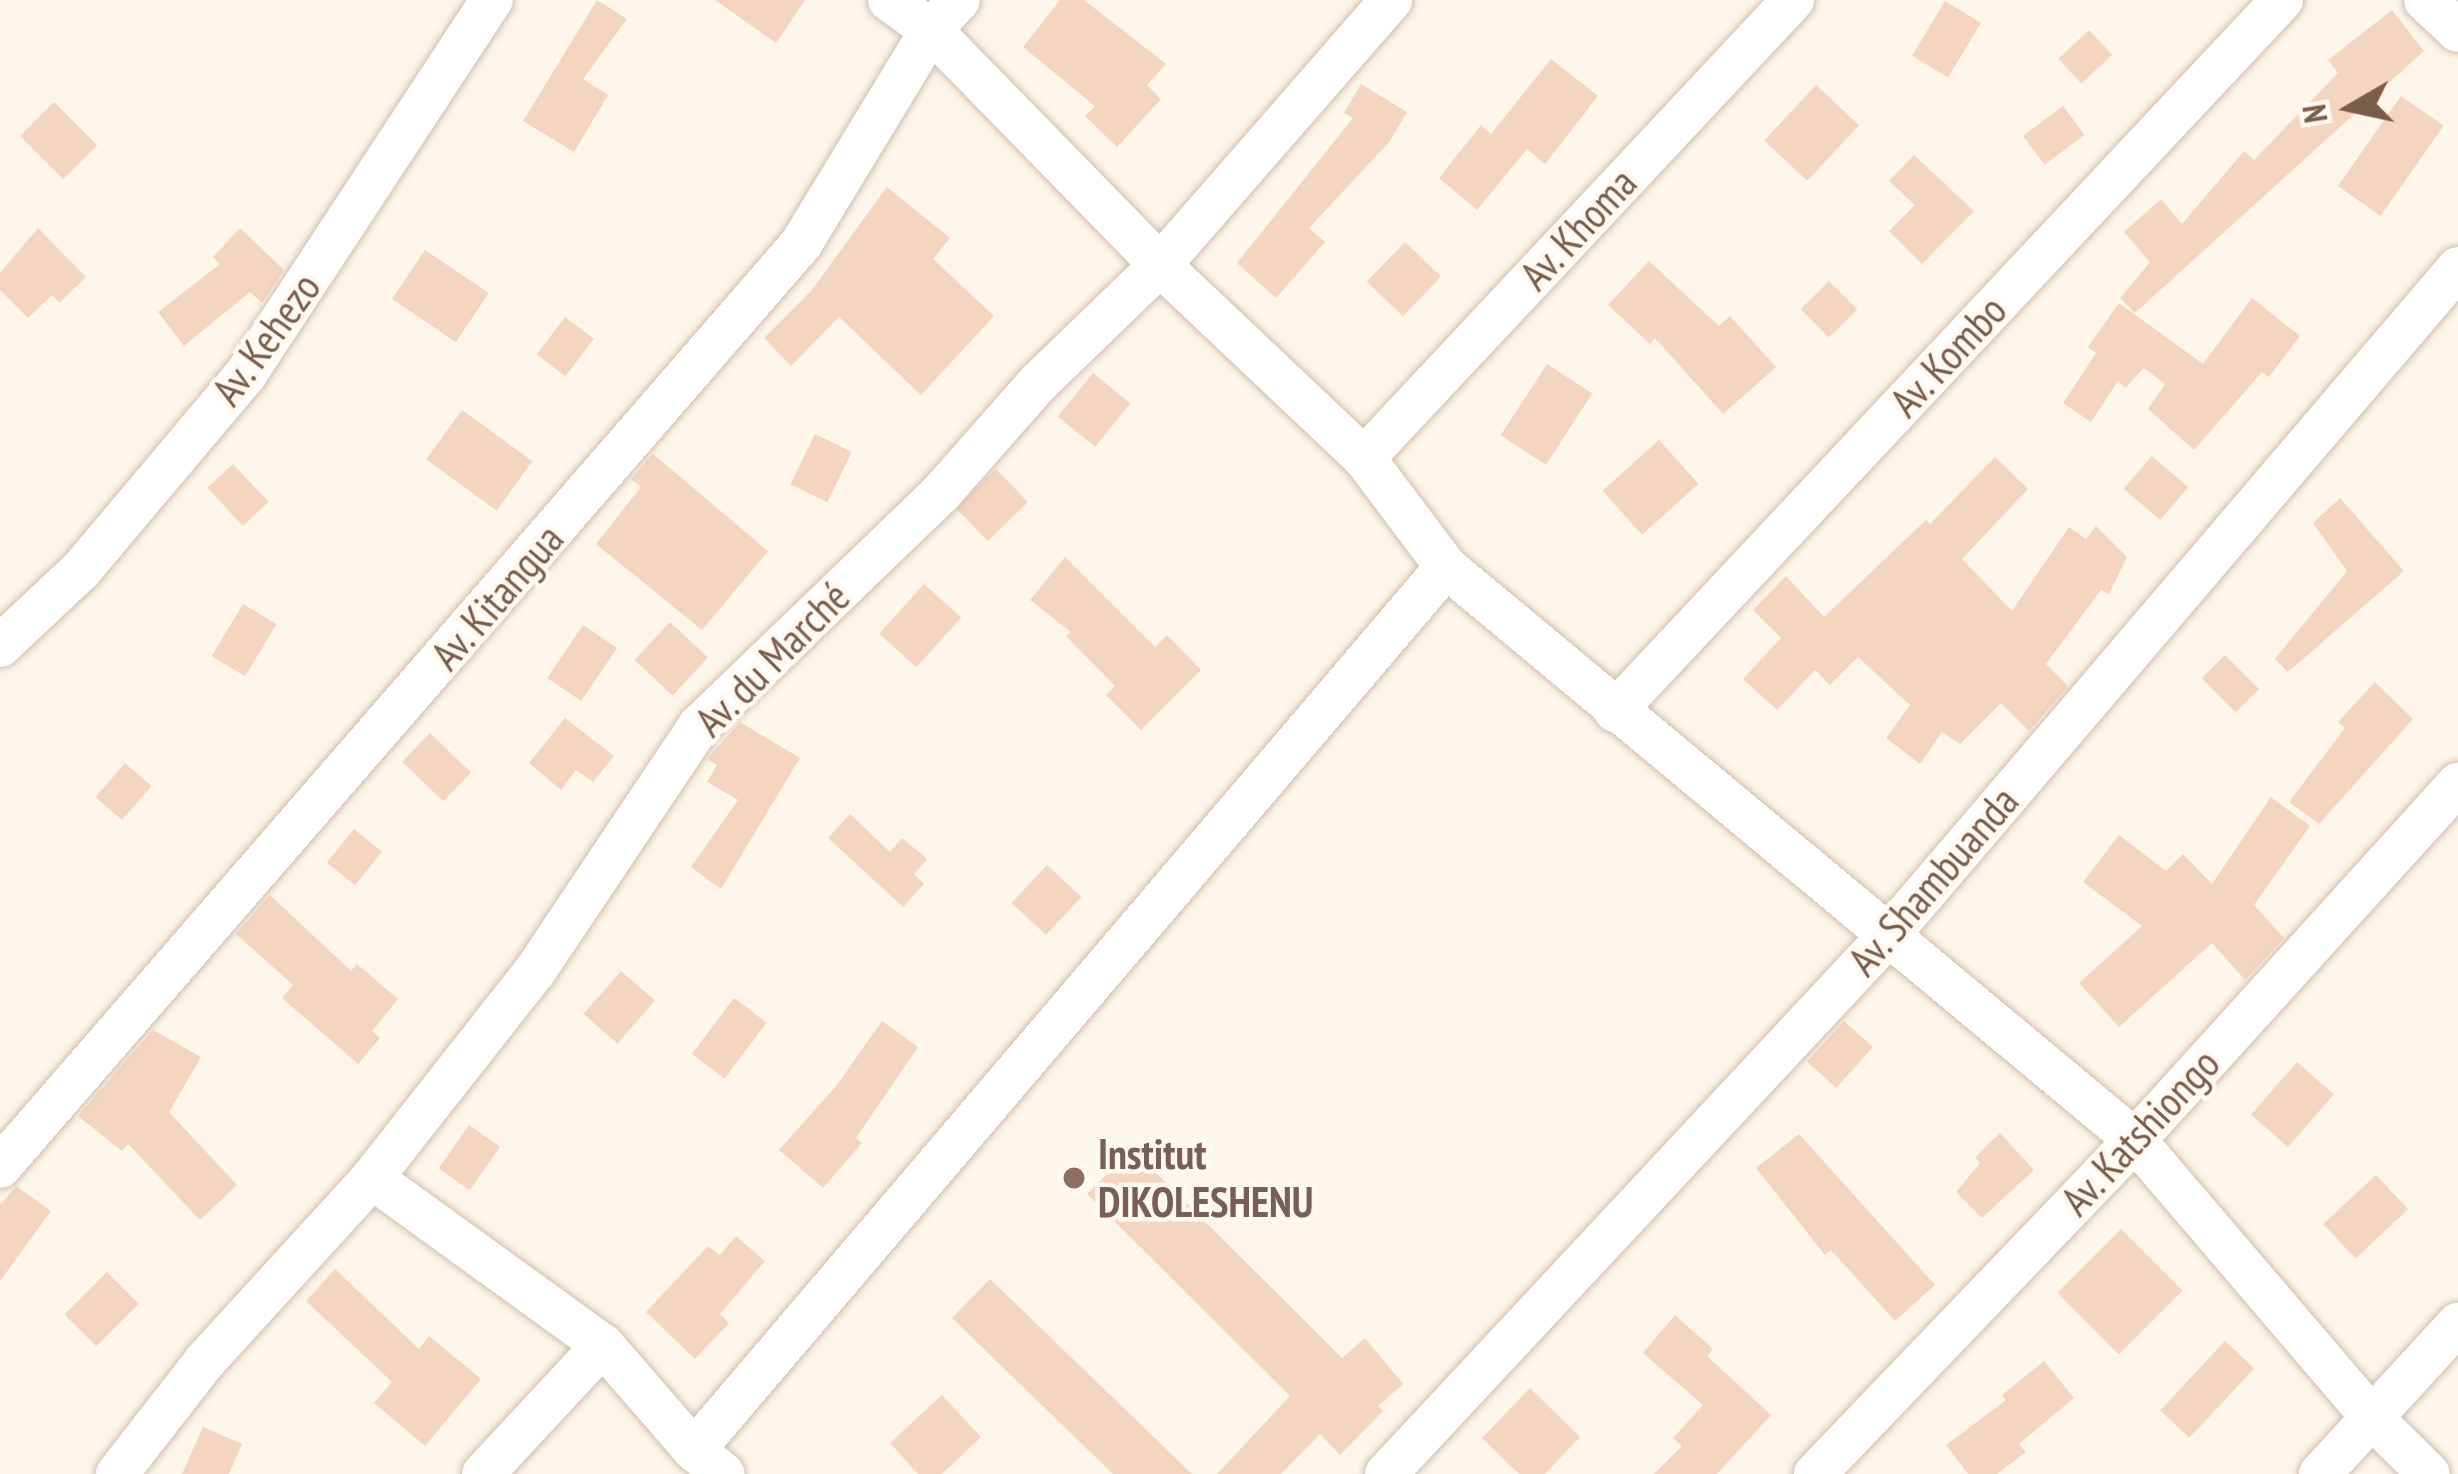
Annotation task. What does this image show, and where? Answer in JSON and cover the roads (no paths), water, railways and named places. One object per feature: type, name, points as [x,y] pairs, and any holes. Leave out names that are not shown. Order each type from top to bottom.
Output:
[{"type":"street","name":"Av. Kehezo","points":[[0,646],[80,569],[246,374],[492,0]]},
{"type":"street","points":[[889,0],[945,15],[1160,265],[1364,458],[1445,567],[2135,1140],[2373,1419],[2428,1474]]},
{"type":"street","name":"Av. du Marché","points":[[117,1474],[205,1361],[372,1178],[535,971],[699,726],[941,493],[1039,382],[1160,265],[1391,0]]},
{"type":"street","name":"Av. Khoma","points":[[1364,458],[1793,0]]},
{"type":"street","name":"Av. Kombo","points":[[1615,711],[2282,0]]},
{"type":"street","points":[[2425,0],[2458,31]]},
{"type":"street","name":"Av. Kitangua","points":[[0,1167],[801,244],[945,15]]},
{"type":"street","name":"Av. Shambuanda","points":[[1385,1474],[1888,936],[2458,268]]},
{"type":"street","points":[[372,1178],[603,1345],[709,1462],[1445,567]]},
{"type":"street","name":"Av. Katshiongo","points":[[1815,1474],[2135,1140],[2458,784]]},
{"type":"street","points":[[2320,1474],[2458,1324]]},
{"type":"street","points":[[483,1474],[603,1345]]},
{"type":"place","name":"Institut DIKOLESHENU","points":[[1074,1178]]}]
